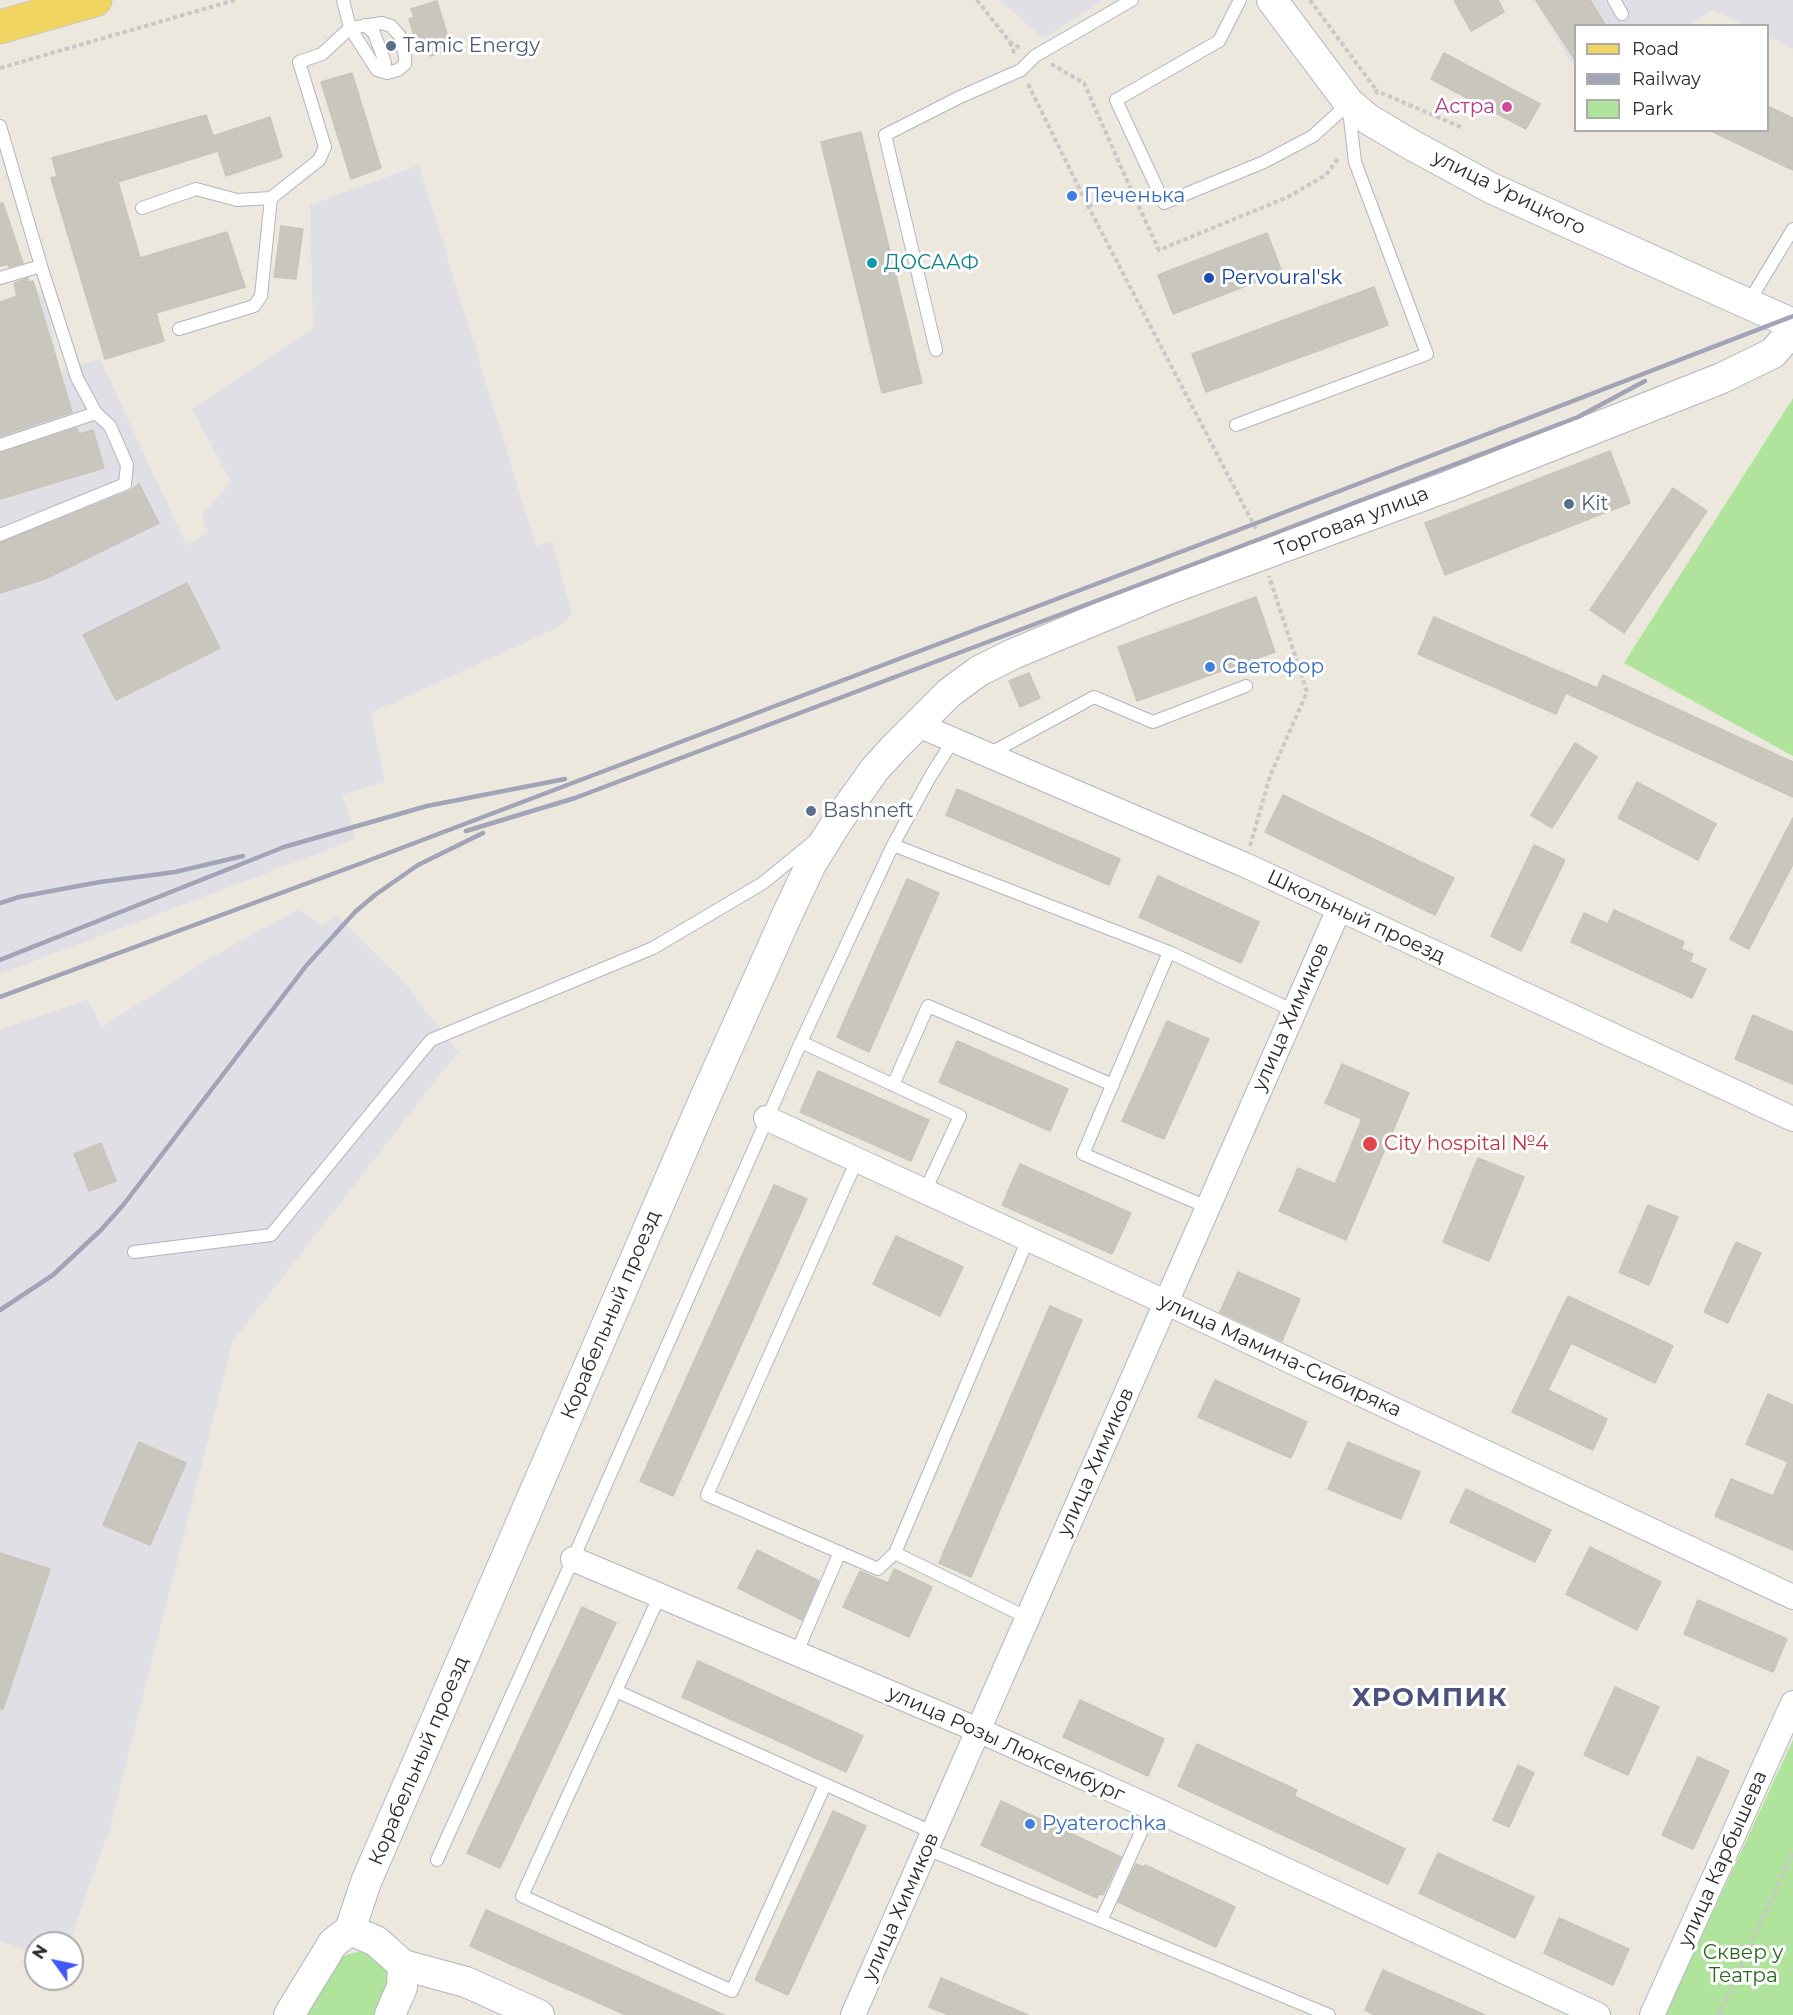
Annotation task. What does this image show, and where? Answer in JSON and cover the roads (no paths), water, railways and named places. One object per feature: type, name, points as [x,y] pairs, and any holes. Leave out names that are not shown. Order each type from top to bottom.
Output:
[{"type":"main road","points":[[0,27],[95,0]]},
{"type":"street","name":"улица Урицкого","points":[[1272,0],[1349,103],[1368,119],[1491,188],[1793,324]]},
{"type":"street","name":"Торговая улица","points":[[916,724],[964,682],[1013,654],[1164,591],[1449,486],[1722,378],[1773,353],[1793,330]]},
{"type":"street","name":"Школьный проезд","points":[[916,724],[1245,865],[1793,1119]]},
{"type":"street","name":"Корабельный проезд","points":[[350,1930],[366,1882],[704,1100],[811,864],[837,822],[875,769],[916,724]]},
{"type":"street","name":"улица Химиков","points":[[853,2015],[1339,909]]},
{"type":"street","name":"улица Мамина-Сибиряка","points":[[766,1118],[1165,1302],[1793,1597]]},
{"type":"street","name":"улица Розы Люксембург","points":[[573,1559],[978,1730],[1152,1808],[1598,2015]]},
{"type":"street","name":"улица Карбышева","points":[[1652,2015],[1793,1703]]},
{"type":"street","points":[[289,2015],[333,1943],[350,1930],[376,1941],[403,1965],[466,1982],[539,2015]]},
{"type":"street","points":[[390,2015],[402,1987],[403,1965]]},
{"type":"lane","points":[[142,208],[196,189],[237,200],[271,198],[319,160],[325,147],[299,62],[322,54],[350,28],[382,23],[391,26],[400,36],[405,64],[398,70],[387,73],[377,70],[350,28],[343,0]]},
{"type":"lane","points":[[936,350],[885,135],[960,97],[1021,70],[1035,56],[1132,0]]},
{"type":"lane","points":[[1240,0],[1219,41],[1116,100],[1164,203],[1264,162],[1313,136],[1349,103]]},
{"type":"lane","points":[[1614,0],[1622,14]]},
{"type":"lane","points":[[365,25],[374,33],[384,57],[385,64],[377,70]]},
{"type":"lane","points":[[1236,425],[1426,354],[1355,162],[1349,103]]},
{"type":"lane","points":[[0,126],[77,378],[96,413],[110,426],[127,465],[125,484],[0,535]]},
{"type":"lane","points":[[179,329],[254,306],[261,296],[271,198]]},
{"type":"lane","points":[[1747,303],[1793,230]]},
{"type":"lane","points":[[0,278],[41,266]]},
{"type":"lane","points":[[0,445],[96,413]]},
{"type":"lane","points":[[989,754],[1094,697],[1152,722],[1246,686]]},
{"type":"lane","points":[[437,1860],[573,1559],[801,1042],[893,845],[930,777],[954,739]]},
{"type":"lane","points":[[134,1252],[271,1235],[431,1040],[652,948],[763,883],[837,822]]},
{"type":"lane","points":[[893,845],[1169,952],[1294,1011]]},
{"type":"lane","points":[[1169,952],[1083,1154],[1207,1207]]},
{"type":"lane","points":[[893,1085],[928,1006],[1113,1085]]},
{"type":"lane","points":[[801,1042],[960,1116],[925,1191]]},
{"type":"lane","points":[[857,1160],[707,1496],[878,1569],[895,1553],[1028,1239]]},
{"type":"lane","points":[[796,1654],[840,1552]]},
{"type":"lane","points":[[895,1553],[1028,1618]]},
{"type":"lane","points":[[659,1597],[522,1896],[732,1991],[825,1785]]},
{"type":"lane","points":[[616,1691],[825,1785],[930,1841],[1101,1921],[1329,2015]]},
{"type":"lane","points":[[1101,1921],[1152,1808]]},
{"type":"railway","points":[[0,997],[362,863],[1254,524],[1793,316]]},
{"type":"railway","points":[[466,831],[575,798],[1260,539],[1578,417],[1645,381]]},
{"type":"railway","points":[[0,960],[284,847],[427,806],[565,779]]},
{"type":"railway","points":[[0,1310],[53,1275],[101,1230],[124,1204],[306,966],[355,912],[418,865],[483,833]]},
{"type":"railway","points":[[0,903],[19,897],[100,882],[175,872],[243,856]]},
{"type":"place","name":"Tamic Energy","points":[[391,46]]},
{"type":"place","name":"Астра","points":[[1507,107]]},
{"type":"place","name":"Печенька","points":[[1072,196]]},
{"type":"place","name":"ДОСААФ","points":[[872,263]]},
{"type":"place","name":"Pervoural'sk","points":[[1209,278]]},
{"type":"place","name":"Kit","points":[[1569,504]]},
{"type":"place","name":"Светофор","points":[[1210,667]]},
{"type":"place","name":"Bashneft","points":[[811,811]]},
{"type":"place","name":"City hospital №4","points":[[1370,1144]]},
{"type":"place","name":"Pyaterochka","points":[[1030,1824]]},
{"type":"district","name":"ХРОМПИК","points":[[1430,1698]]},
{"type":"park label","name":"Сквер у Театра","points":[[1743,1964]]}]
